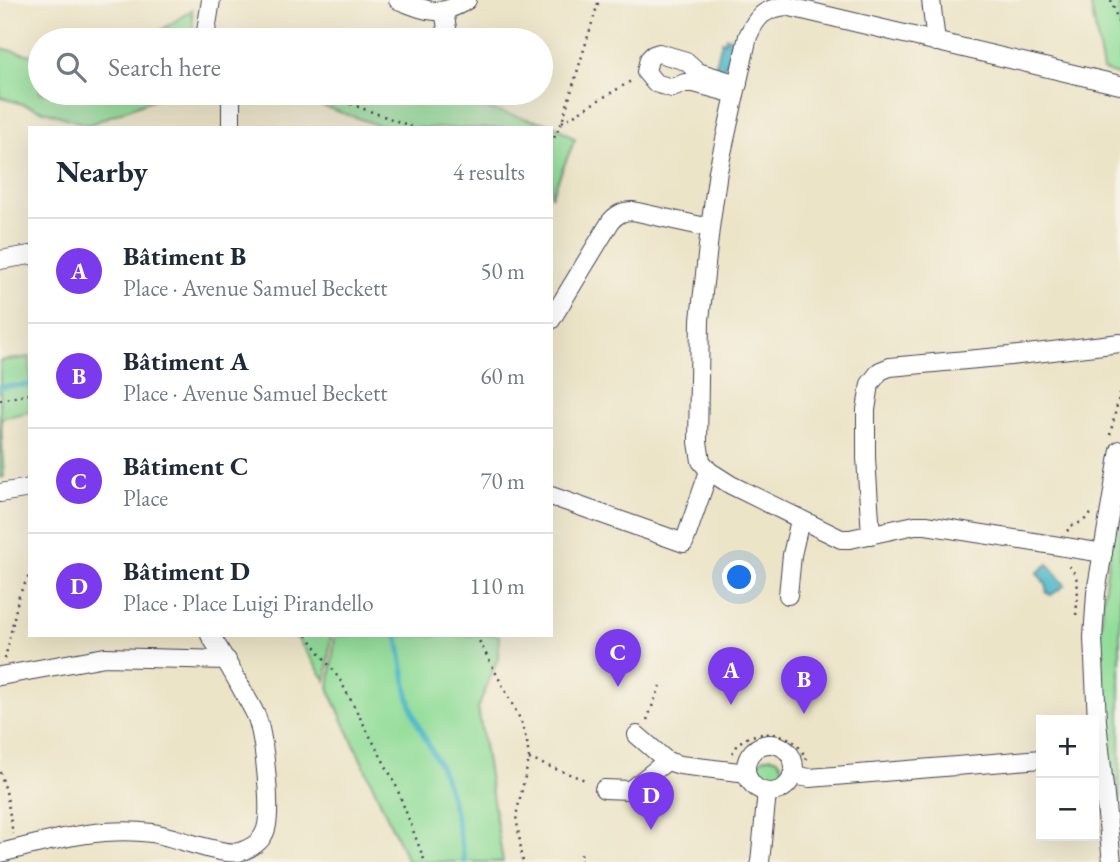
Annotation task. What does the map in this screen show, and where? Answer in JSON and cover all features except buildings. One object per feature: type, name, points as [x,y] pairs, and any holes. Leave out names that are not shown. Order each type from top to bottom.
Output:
[{"type":"street","points":[[206,28],[211,0]]},
{"type":"street","points":[[398,0],[432,12],[444,12],[467,0]]},
{"type":"street","points":[[931,0],[936,42]]},
{"type":"street","points":[[1103,553],[926,525],[841,539],[731,485],[709,471],[701,461],[698,442],[700,320],[718,171],[748,36],[761,15],[773,8],[786,6],[1120,85]]},
{"type":"street","points":[[444,12],[447,28]]},
{"type":"street","points":[[659,53],[686,61],[698,72],[737,89],[694,83],[671,88],[654,83],[646,72],[649,59],[659,53]]},
{"type":"street","points":[[231,126],[232,105]]},
{"type":"street","points":[[553,317],[616,215],[633,211],[710,228]]},
{"type":"street","points":[[0,261],[28,255]]},
{"type":"street","points":[[871,535],[866,410],[870,384],[880,371],[890,367],[1120,343]]},
{"type":"street","points":[[1097,715],[1093,638],[1096,593],[1120,450]]},
{"type":"street","points":[[553,497],[684,543],[709,471]]},
{"type":"street","points":[[0,493],[28,488]]},
{"type":"street","points":[[788,595],[792,555],[800,520]]},
{"type":"street","points":[[8,851],[74,836],[121,831],[154,833],[240,857],[261,839],[266,828],[268,799],[266,769],[257,719],[227,660],[211,637]]},
{"type":"street","points":[[0,676],[105,657],[227,660]]},
{"type":"street","points":[[641,730],[667,761],[739,772],[746,769]]},
{"type":"street","points":[[801,777],[793,767],[788,752],[774,745],[766,745],[754,751],[747,762],[747,776],[755,786],[767,792],[783,788],[801,777],[1036,758]]},
{"type":"street","points":[[604,789],[630,790],[667,761]]},
{"type":"street","points":[[1099,768],[1112,862]]},
{"type":"street","points":[[760,862],[767,792]]},
{"type":"path","points":[[553,140],[562,122],[599,0]]},
{"type":"path","points":[[1111,0],[1120,27]]},
{"type":"path","points":[[562,122],[646,72]]},
{"type":"path","points":[[353,105],[411,126]]},
{"type":"path","points":[[0,400],[28,394]]},
{"type":"path","points":[[0,676],[19,595],[28,578]]},
{"type":"path","points":[[308,637],[340,680],[395,783],[425,862]]},
{"type":"path","points":[[477,637],[520,719],[527,742],[529,759],[516,816],[523,862]]},
{"type":"path","points":[[641,730],[660,686]]},
{"type":"path","points":[[724,770],[738,744],[766,734],[788,738],[796,743],[808,761],[801,777]]},
{"type":"path","points":[[529,759],[604,789]]},
{"type":"path","points":[[0,772],[6,790],[8,851]]},
{"type":"path","points":[[581,862],[582,852]]},
{"type":"green space","points":[[1090,0],[1120,0],[1120,76],[1103,70]]},
{"type":"green space","points":[[192,10],[193,28],[164,28]]},
{"type":"green space","points":[[0,48],[28,54],[28,105],[139,105],[88,125],[0,97]]},
{"type":"green space","points":[[319,105],[471,105],[553,125],[575,139],[553,192],[553,126],[381,126]]},
{"type":"green space","points":[[28,357],[28,412],[1,418],[4,477],[0,478],[0,361]]},
{"type":"green space","points":[[1120,495],[1120,821],[1116,780],[1109,780],[1101,654],[1105,583]]},
{"type":"green space","points":[[296,637],[331,637],[326,681]]},
{"type":"green space","points":[[335,637],[499,637],[498,658],[478,708],[503,862],[408,862],[329,690]]},
{"type":"green space","points":[[770,757],[779,761],[783,770],[779,779],[770,783],[761,779],[757,770],[761,761]]},
{"type":"water","points":[[726,37],[732,38],[731,43],[735,44],[731,57],[727,64],[715,68],[722,41],[725,42]]},
{"type":"water","points":[[1048,564],[1065,585],[1051,595],[1047,593],[1047,586],[1037,573]]},
{"type":"waterway","points":[[0,387],[28,385]]},
{"type":"waterway","points":[[397,637],[412,709],[447,784],[465,862]]},
{"type":"place","name":"Bâtiment C","points":[[618,687]]},
{"type":"place","name":"Bâtiment B","points":[[731,705]]},
{"type":"place","name":"Bâtiment A","points":[[804,714]]},
{"type":"place","name":"Bâtiment D","points":[[651,830]]}]
